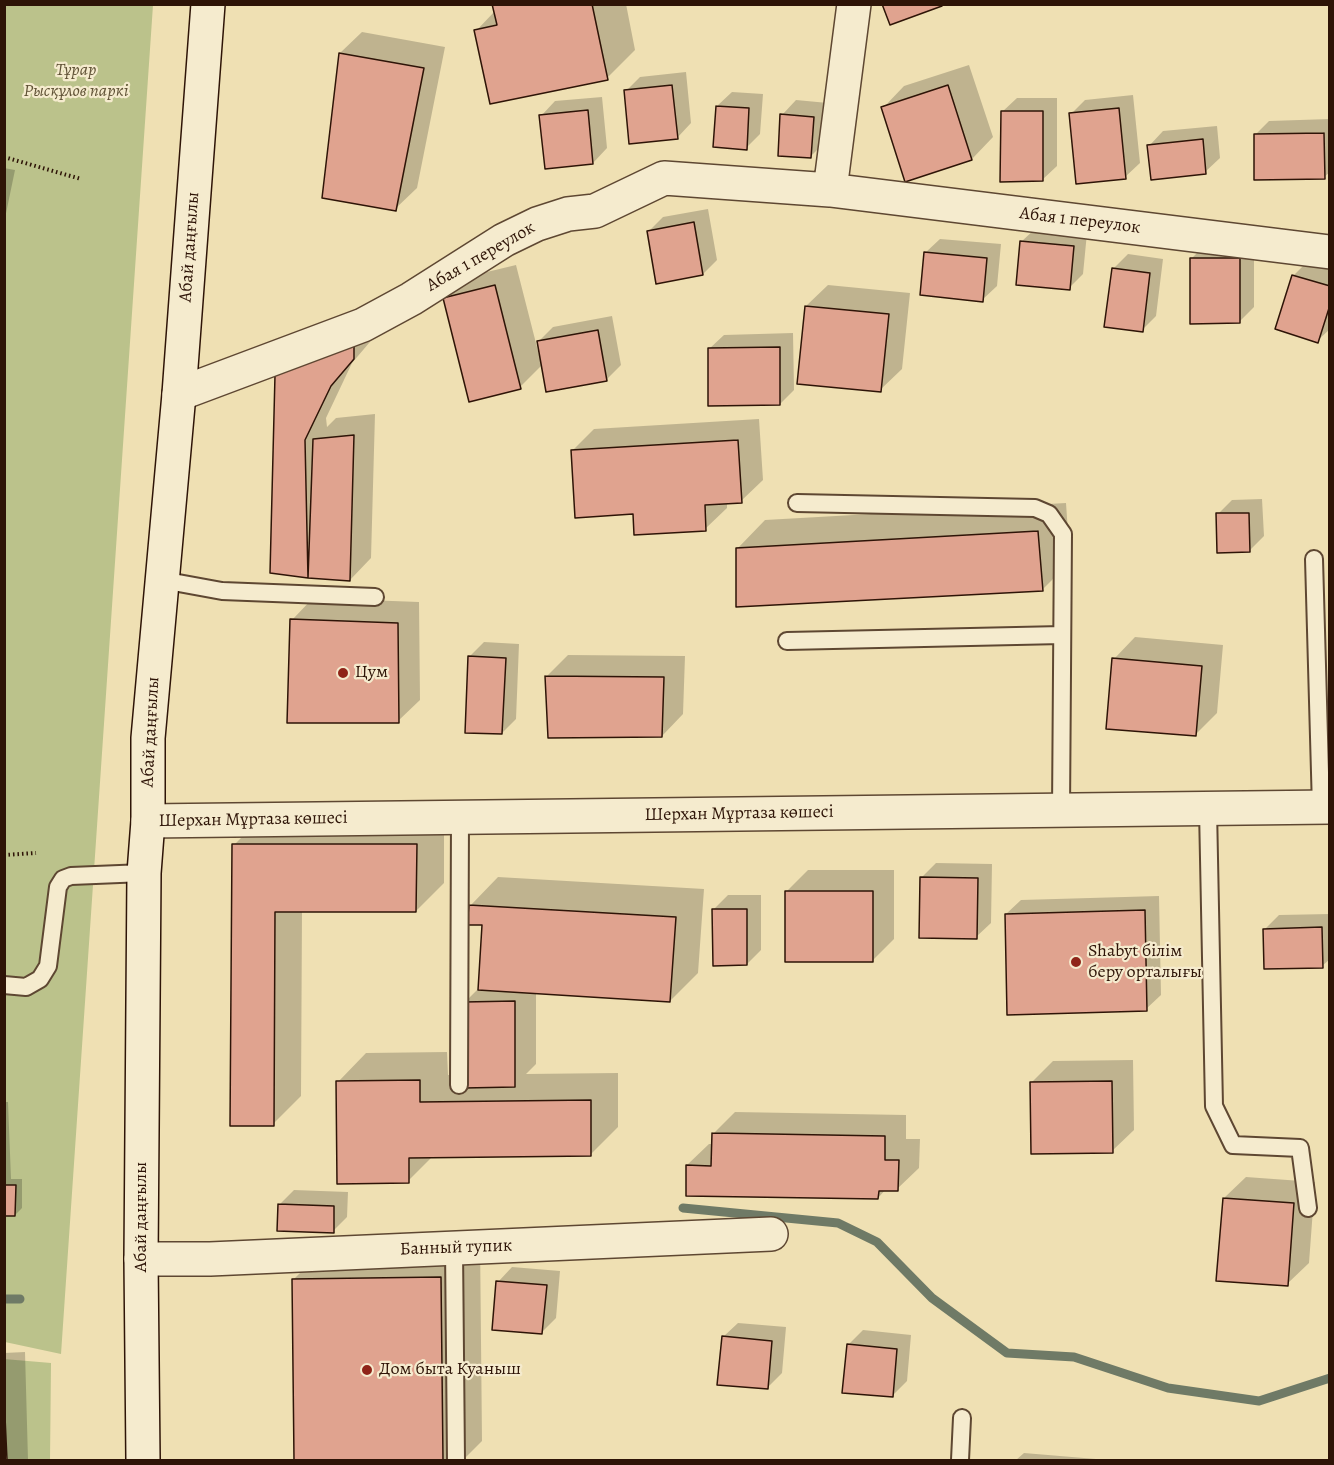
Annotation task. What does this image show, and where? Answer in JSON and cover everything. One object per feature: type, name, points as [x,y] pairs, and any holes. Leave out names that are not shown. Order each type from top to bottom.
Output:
[{"type":"street","name":"Абай даңғылы","points":[[143,1461],[141,1259],[144,873],[148,821],[148,738],[179,394],[208,4]]},
{"type":"street","points":[[830,190],[854,4]]},
{"type":"street","name":"Абая 1 переулок","points":[[179,394],[363,325],[411,299],[504,240],[537,224],[568,213],[595,211],[664,178],[830,190],[1329,252]]},
{"type":"street","name":"Шерхан Мұртаза көшесі","points":[[148,821],[1325,807]]},
{"type":"street","name":"Банный тупик","points":[[141,1259],[210,1259],[771,1234]]},
{"type":"lane","points":[[797,503],[1035,508],[1049,514],[1063,534],[1060,811]]},
{"type":"lane","points":[[1314,559],[1325,807]]},
{"type":"lane","points":[[162,580],[222,591],[375,597]]},
{"type":"lane","points":[[787,641],[1062,635]]},
{"type":"lane","points":[[1208,809],[1214,1106],[1233,1145],[1300,1148],[1308,1208]]},
{"type":"lane","points":[[459,1085],[460,817]]},
{"type":"lane","points":[[4,985],[26,987],[40,979],[48,966],[58,887],[63,879],[71,876],[144,873]]},
{"type":"lane","points":[[454,1248],[456,1461]]},
{"type":"lane","points":[[960,1461],[962,1418]]},
{"type":"path","points":[[4,157],[81,179]]},
{"type":"path","points":[[4,855],[36,853]]},
{"type":"green space","name":"Тұрар Рысқұлов паркі","points":[[5,5],[153,5],[61,1354],[5,1342]]},
{"type":"green space","points":[[4,1359],[51,1363],[50,1460],[5,1460]]},
{"type":"building","points":[[492,4],[592,4],[608,80],[490,104],[474,30],[497,25]]},
{"type":"building","points":[[882,4],[941,4],[942,6],[890,25]]},
{"type":"building","points":[[339,53],[424,68],[396,211],[322,198]]},
{"type":"building","points":[[672,85],[678,139],[629,144],[624,90]]},
{"type":"building","points":[[948,85],[972,160],[905,182],[881,107]]},
{"type":"building","points":[[716,106],[749,108],[747,150],[713,147]]},
{"type":"building","points":[[1119,108],[1126,179],[1076,184],[1069,113]]},
{"type":"building","points":[[588,110],[593,164],[545,169],[539,115]]},
{"type":"building","points":[[1001,111],[1043,111],[1043,181],[1000,182]]},
{"type":"building","points":[[780,114],[814,117],[811,158],[778,156]]},
{"type":"building","points":[[1324,133],[1325,179],[1254,180],[1254,134]]},
{"type":"building","points":[[1203,139],[1206,174],[1151,180],[1147,145]]},
{"type":"building","points":[[694,222],[703,275],[656,284],[647,231]]},
{"type":"building","points":[[1020,241],[1074,246],[1070,290],[1016,285]]},
{"type":"building","points":[[924,252],[987,258],[983,302],[920,295]]},
{"type":"building","points":[[1190,258],[1240,258],[1240,323],[1190,324]]},
{"type":"building","points":[[1112,268],[1150,273],[1143,332],[1104,327]]},
{"type":"building","points":[[1292,275],[1330,286],[1330,305],[1318,343],[1275,329]]},
{"type":"building","points":[[495,285],[521,389],[469,402],[443,298]]},
{"type":"building","points":[[805,306],[889,314],[881,392],[797,384]]},
{"type":"building","points":[[598,330],[607,381],[546,392],[537,341]]},
{"type":"building","points":[[354,343],[354,359],[331,386],[305,440],[308,578],[270,573],[275,375]]},
{"type":"building","points":[[780,347],[780,405],[708,406],[708,348]]},
{"type":"building","points":[[354,435],[350,581],[308,578],[313,439]]},
{"type":"building","points":[[738,440],[742,503],[705,505],[706,531],[634,535],[633,514],[575,518],[571,450]]},
{"type":"building","points":[[1216,513],[1249,513],[1250,552],[1217,553]]},
{"type":"building","points":[[1038,531],[1043,591],[736,607],[736,548]]},
{"type":"building","name":"Цум","points":[[290,619],[398,623],[399,723],[287,723]]},
{"type":"building","points":[[468,656],[506,658],[502,734],[465,733]]},
{"type":"building","points":[[1112,658],[1202,666],[1196,736],[1106,729]]},
{"type":"building","points":[[545,676],[664,677],[662,737],[548,738]]},
{"type":"building","points":[[232,844],[417,844],[416,912],[275,912],[274,1126],[230,1126]]},
{"type":"building","points":[[920,877],[978,878],[977,939],[919,938]]},
{"type":"building","points":[[785,891],[873,891],[873,962],[785,962]]},
{"type":"building","points":[[469,905],[676,917],[670,1002],[478,990],[482,925],[467,925]]},
{"type":"building","points":[[712,909],[747,909],[747,965],[713,966]]},
{"type":"building","name":"Shabyt білім беру орталығы","points":[[1145,910],[1147,1011],[1007,1015],[1005,914]]},
{"type":"building","points":[[1322,927],[1323,968],[1264,969],[1263,929]]},
{"type":"building","points":[[515,1001],[515,1087],[464,1088],[464,1002]]},
{"type":"building","points":[[420,1080],[420,1102],[591,1100],[591,1156],[409,1158],[409,1183],[337,1184],[336,1081]]},
{"type":"building","points":[[1112,1081],[1113,1153],[1031,1154],[1030,1082]]},
{"type":"building","points":[[712,1133],[885,1136],[885,1160],[899,1160],[898,1191],[879,1191],[878,1199],[686,1196],[686,1165],[711,1166]]},
{"type":"building","points":[[4,1185],[16,1185],[15,1216],[4,1216]]},
{"type":"building","points":[[1223,1198],[1294,1203],[1288,1286],[1216,1281]]},
{"type":"building","points":[[278,1204],[334,1206],[334,1233],[277,1231]]},
{"type":"building","name":"Дом быта Куаныш","points":[[441,1277],[443,1460],[294,1460],[292,1279]]},
{"type":"building","points":[[496,1281],[547,1285],[542,1334],[492,1330]]},
{"type":"building","points":[[722,1336],[772,1341],[768,1389],[717,1385]]},
{"type":"building","points":[[847,1344],[897,1349],[893,1397],[842,1393]]},
{"type":"building","points":[[4,1395],[7,1460],[4,1460]]},
{"type":"waterway","points":[[683,1208],[838,1223],[877,1242],[932,1298],[1007,1353],[1074,1357],[1168,1388],[1259,1401],[1330,1378]]},
{"type":"waterway","points":[[4,1299],[20,1299]]},
{"type":"place","name":"Цум","points":[[343,673]]},
{"type":"place","name":"Shabyt білім беру орталығы","points":[[1076,962]]},
{"type":"place","name":"Дом быта Куаныш","points":[[367,1370]]}]
